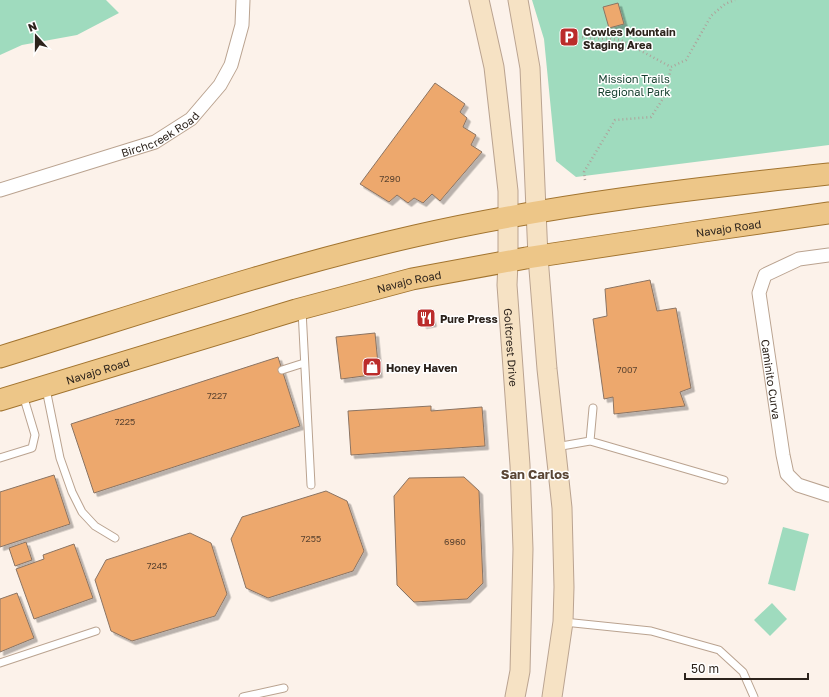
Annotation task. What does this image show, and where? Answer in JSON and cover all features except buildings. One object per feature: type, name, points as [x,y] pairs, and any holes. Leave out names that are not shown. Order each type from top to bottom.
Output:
[{"type":"main road","name":"Golfcrest Drive","points":[[479,0],[494,67],[508,191],[507,285],[520,465],[523,549],[520,671],[515,697]]},
{"type":"main road","points":[[518,0],[530,68],[538,257],[547,369],[562,508],[564,587],[563,622],[552,697]]},
{"type":"main road","points":[[0,357],[273,272],[414,236],[508,217],[685,190],[829,174]]},
{"type":"main road","name":"Navajo Road","points":[[0,400],[301,308],[412,279],[538,257],[829,213]]},
{"type":"street","name":"Birchcreek Road","points":[[0,190],[155,142],[191,118],[220,85],[231,65],[242,25],[243,0]]},
{"type":"street","name":"Caminito Curva","points":[[829,255],[799,259],[765,275],[759,293],[787,474],[798,485],[829,495]]},
{"type":"lane","points":[[301,308],[311,485]]},
{"type":"lane","points":[[282,370],[304,363]]},
{"type":"lane","points":[[45,386],[60,458],[72,492],[82,512],[95,526],[115,538]]},
{"type":"lane","points":[[0,458],[32,448],[35,435],[23,393]]},
{"type":"lane","points":[[590,441],[593,408]]},
{"type":"lane","points":[[556,447],[590,441],[724,480]]},
{"type":"lane","points":[[563,622],[651,631],[719,650],[743,672],[754,697]]},
{"type":"lane","points":[[0,663],[96,631]]},
{"type":"lane","points":[[243,697],[284,688]]},
{"type":"path","points":[[578,37],[621,40],[671,66],[686,60],[711,16],[725,4],[735,0]]},
{"type":"path","points":[[585,180],[584,172],[615,120],[651,117],[666,94],[671,66]]},
{"type":"green space","points":[[0,0],[106,0],[119,13],[77,35],[22,45],[0,55]]},
{"type":"green space","name":"Mission Trails Regional Park","points":[[532,0],[829,0],[829,145],[576,177],[556,161],[544,39]]},
{"type":"green space","points":[[783,527],[809,534],[795,591],[768,584]]},
{"type":"green space","points":[[772,603],[787,619],[770,636],[754,620]]},
{"type":"place","name":"Cowles Mountain Staging Area","points":[[569,37]]},
{"type":"place","name":"Pure Press","points":[[426,318]]},
{"type":"place","name":"Honey Haven","points":[[372,367]]},
{"type":"district","name":"San Carlos","points":[[535,474]]}]
